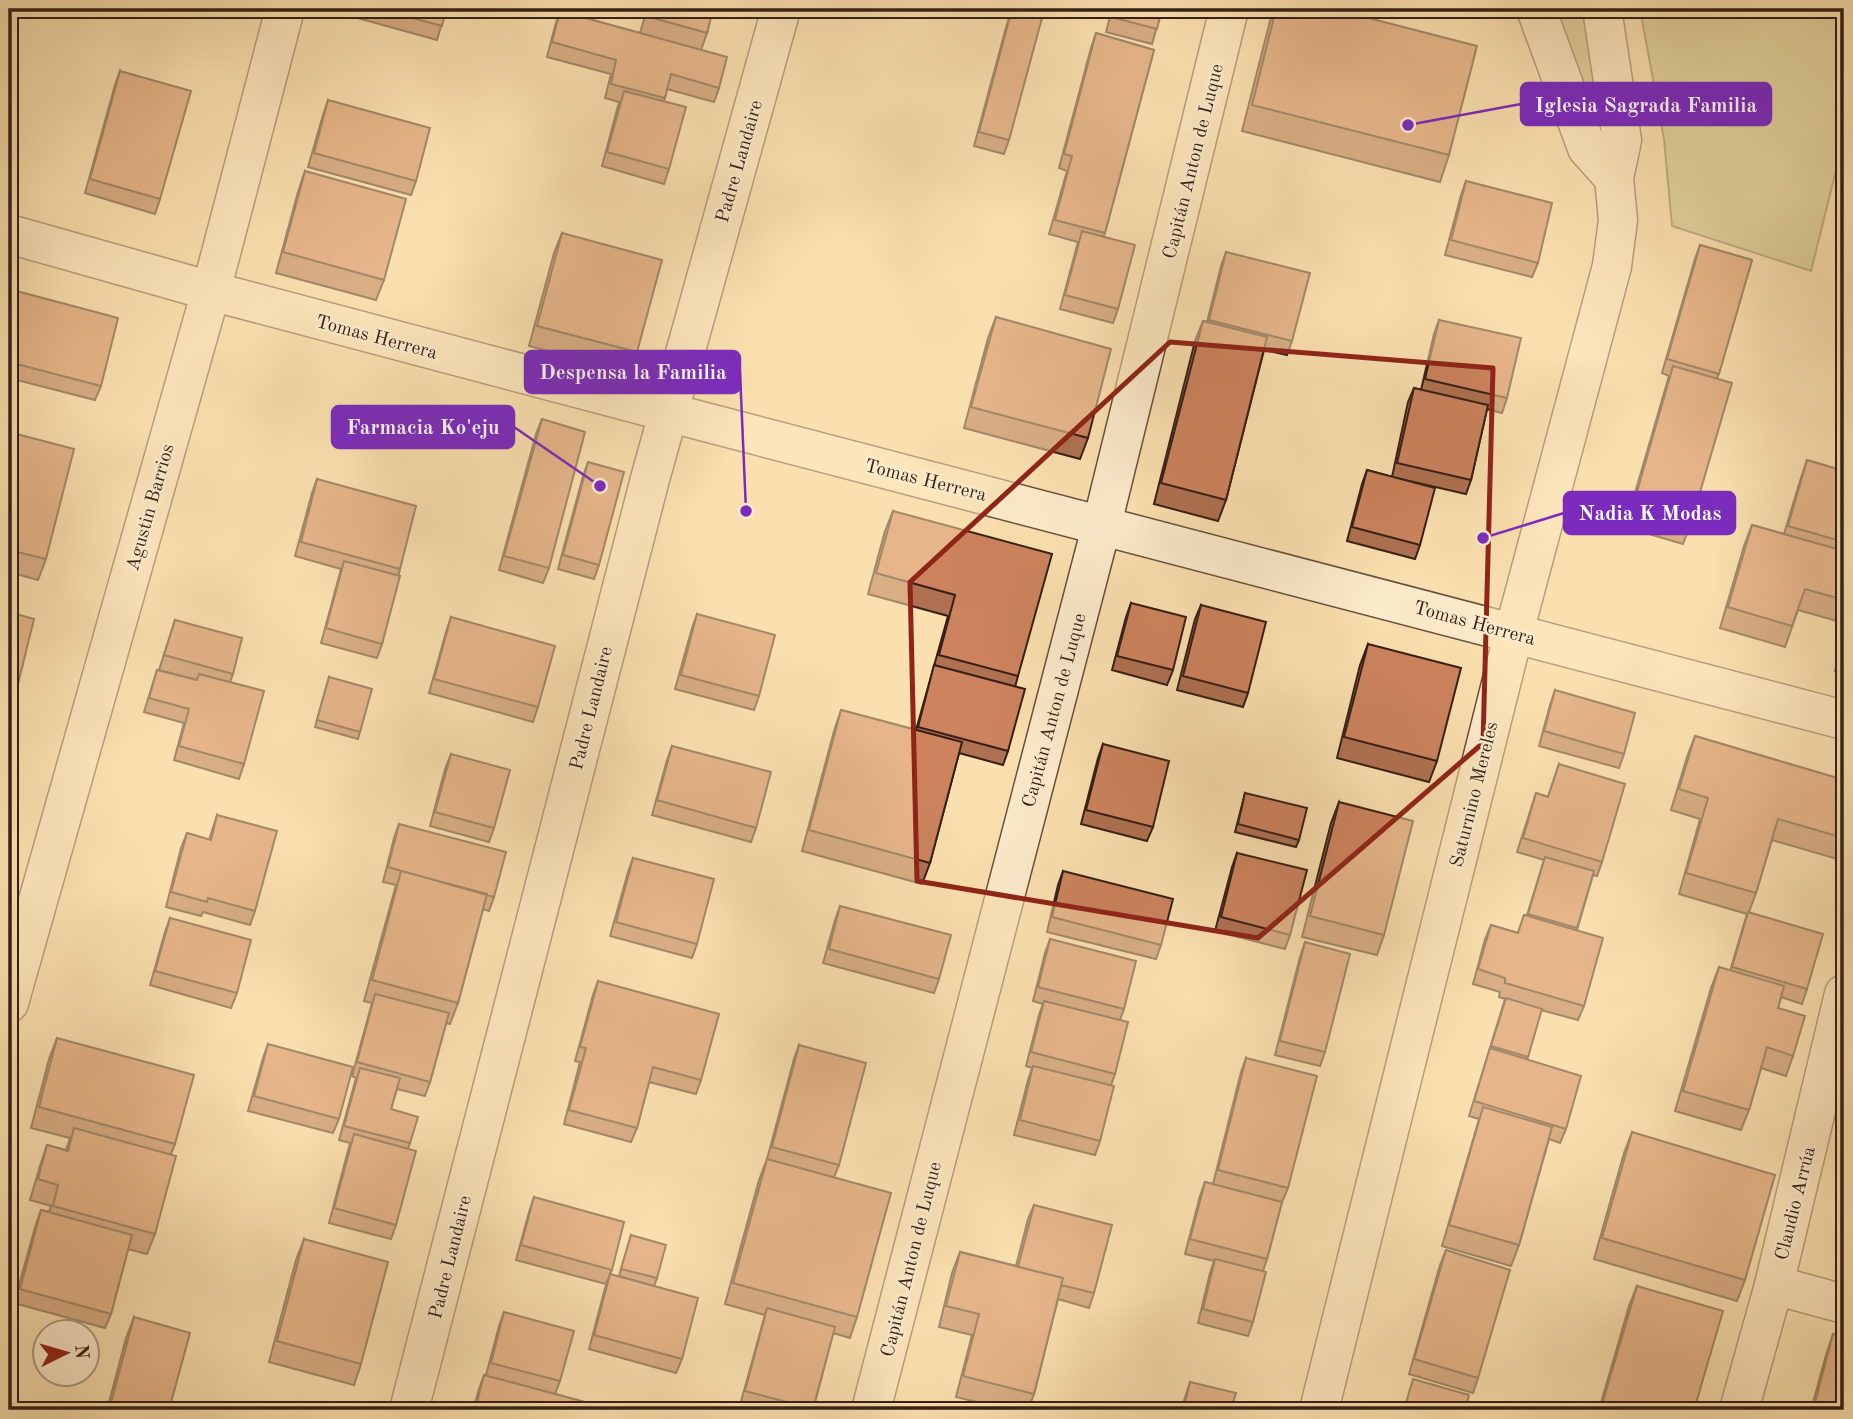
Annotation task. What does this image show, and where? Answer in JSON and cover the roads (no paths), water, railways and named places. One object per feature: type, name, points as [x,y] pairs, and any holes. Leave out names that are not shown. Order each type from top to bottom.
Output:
[{"type":"street","name":"Agustin Barrios","points":[[9,1003],[211,291],[285,9]]},
{"type":"street","name":"Padre Landaire","points":[[410,1410],[667,412],[781,9]]},
{"type":"street","name":"Capitán Anton de Luque","points":[[871,1410],[971,1018],[1102,524],[1229,9]]},
{"type":"street","points":[[1535,9],[1587,148],[1614,178]]},
{"type":"street","name":"Saturnino Mereles","points":[[1319,1410],[1514,632],[1612,265],[1618,220],[1614,178],[1622,140],[1602,9]]},
{"type":"street","name":"Tomas Herrera","points":[[9,234],[211,291],[667,412],[1844,720]]},
{"type":"street","name":"Claudio Arrúa","points":[[1739,1410],[1774,1285],[1844,994]]},
{"type":"street","points":[[1774,1285],[1844,1304]]},
{"type":"place","name":"Iglesia Sagrada Familia","points":[[1408,125]]},
{"type":"place","name":"Farmacia Ko'eju","points":[[600,486]]},
{"type":"place","name":"Despensa la Familia","points":[[746,511]]},
{"type":"place","name":"Nadia K Modas","points":[[1483,538]]}]
